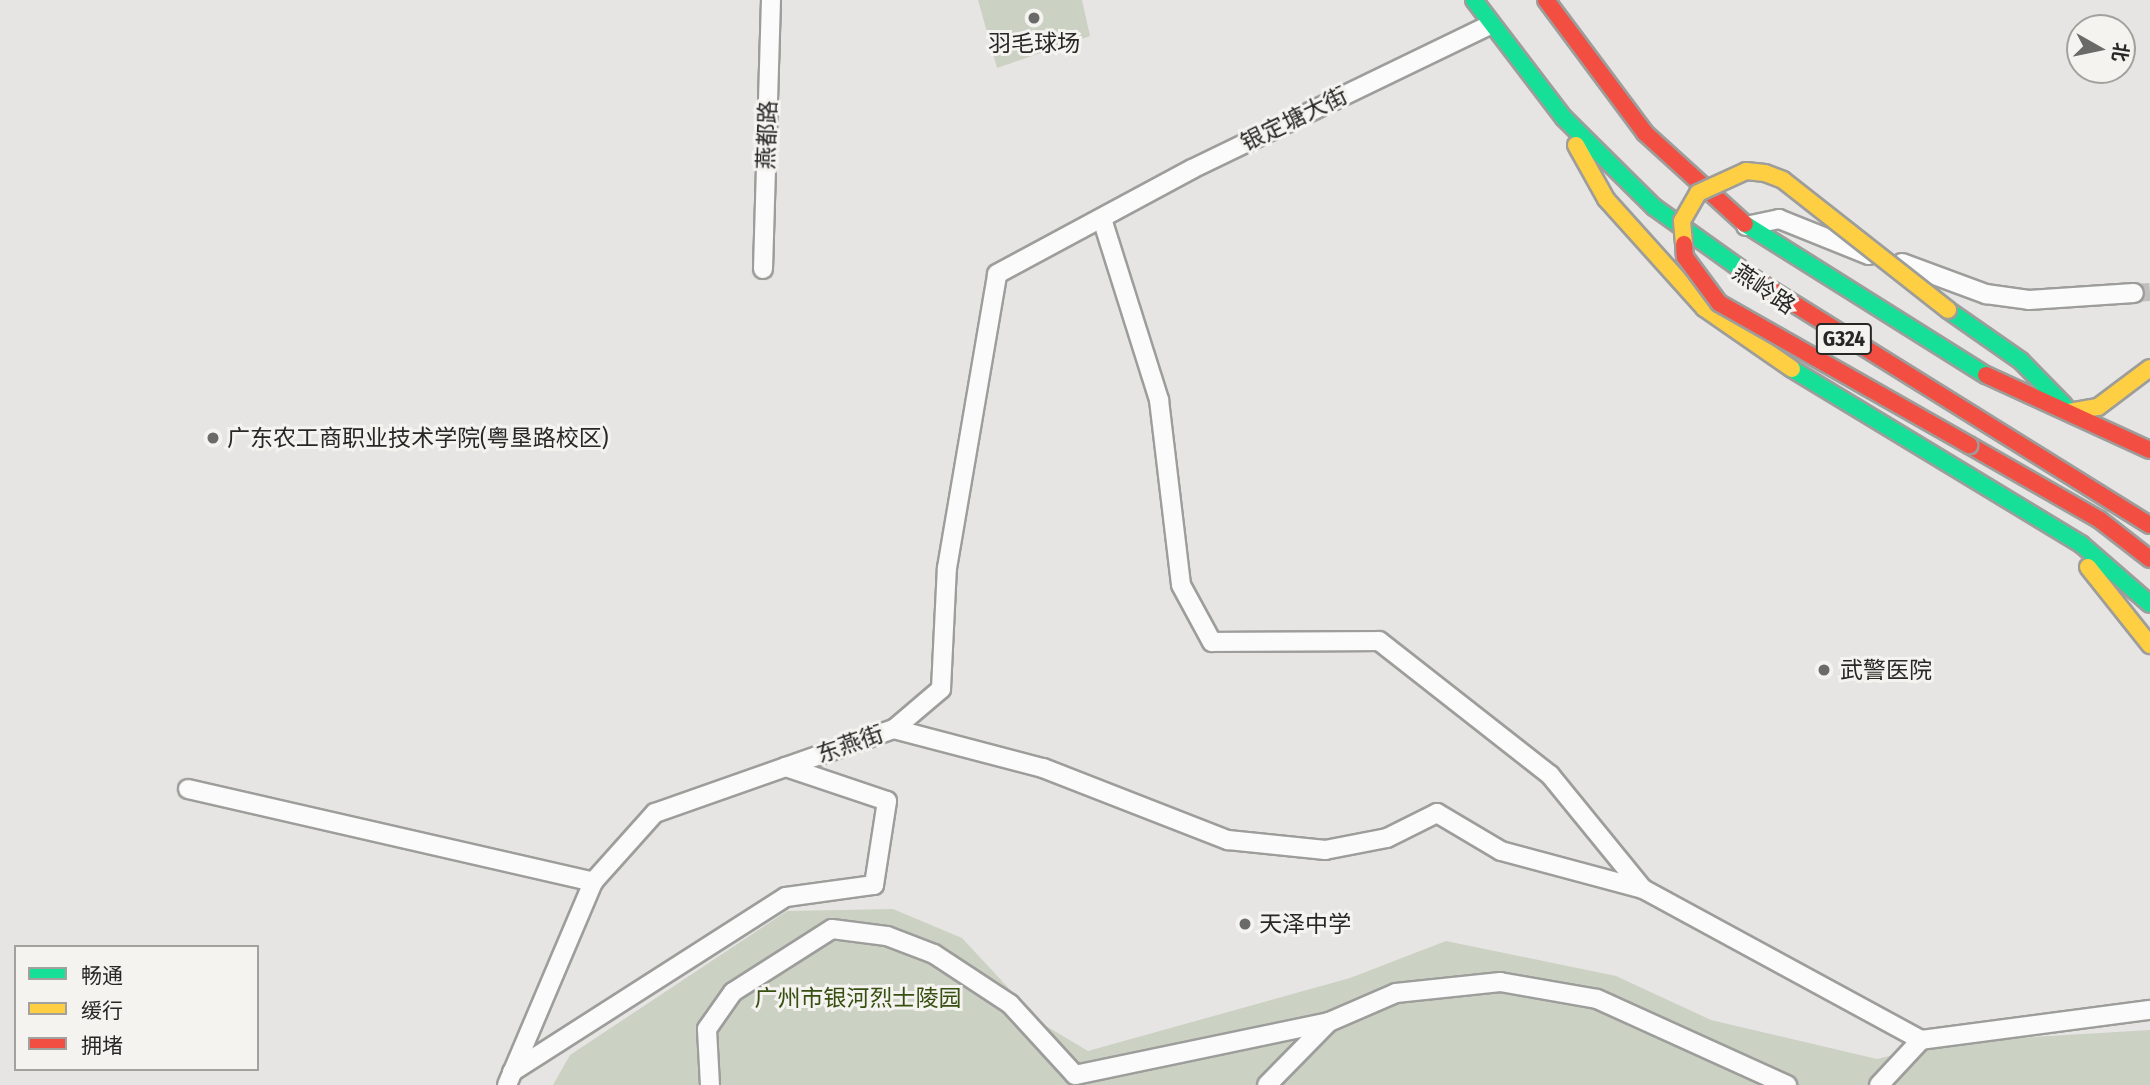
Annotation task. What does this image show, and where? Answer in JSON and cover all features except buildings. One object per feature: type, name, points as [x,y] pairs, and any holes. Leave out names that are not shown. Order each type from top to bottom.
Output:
[{"type":"highway","name":"燕岭路","points":[[1474,0],[1490,25],[1563,118],[1654,207],[1752,283],[2079,476],[2150,525]]},
{"type":"highway","name":"燕岭路","points":[[1546,0],[1645,133],[1746,226],[1861,304],[2007,386],[2150,450]]},
{"type":"highway","points":[[1563,118],[1606,199],[1704,308],[2108,562],[2150,604]]},
{"type":"highway","points":[[2150,368],[2098,407],[2069,412],[2047,383],[1948,310],[1783,180],[1765,173],[1746,171],[1713,181],[1698,193],[1682,221],[1685,257],[1719,303],[2100,520],[2150,559]]},
{"type":"highway","points":[[2042,522],[2150,645]]},
{"type":"street","name":"燕都路","points":[[763,269],[771,0]]},
{"type":"street","name":"银定塘大街","points":[[1103,222],[1192,169],[1490,25]]},
{"type":"street","points":[[1746,226],[1779,219],[1846,250],[1986,293],[2029,300],[2134,293]]},
{"type":"street","points":[[1103,222],[1159,400],[1181,586],[1212,642],[1379,641],[1550,775],[1643,889]]},
{"type":"street","name":"东燕街","points":[[510,1078],[593,881],[655,814],[894,729],[941,689],[947,568],[997,274],[1103,222]]},
{"type":"street","points":[[894,729],[1043,768],[1228,840],[1325,850],[1387,838],[1437,813],[1501,851],[1643,889],[1921,1040],[2150,1010]]},
{"type":"street","points":[[510,1078],[786,897],[874,885],[887,801],[786,767]]},
{"type":"street","points":[[188,789],[593,881]]},
{"type":"street","points":[[710,1085],[707,1029],[733,992],[832,929],[887,936],[934,954],[1010,1003],[1075,1075],[1329,1022],[1396,993],[1478,982],[1522,984],[1597,999],[1787,1085]]},
{"type":"street","points":[[1267,1085],[1329,1022]]},
{"type":"street","points":[[1880,1085],[1921,1040]]},
{"type":"green space","name":"羽毛球场","points":[[978,0],[1082,0],[1090,36],[997,68]]},
{"type":"green space","name":"广州市银河烈士陵园","points":[[893,909],[962,938],[1041,1023],[1088,1051],[1350,978],[1446,941],[1616,976],[1711,1020],[1877,1059],[1948,1042],[2150,1030],[2150,1085],[553,1085],[570,1055],[787,911]]},
{"type":"tunnel","points":[[2134,293],[2150,292]]},
{"type":"traffic: fast","points":[[1474,0],[1564,118],[1654,207],[1759,282]]},
{"type":"traffic: fast","points":[[1745,224],[1986,375]]},
{"type":"traffic: fast","points":[[1948,310],[2021,361],[2064,405]]},
{"type":"traffic: fast","points":[[1792,369],[2081,544],[2150,604]]},
{"type":"traffic: slow","points":[[1576,145],[1606,199],[1704,308],[1792,369]]},
{"type":"traffic: slow","points":[[1684,244],[1682,221],[1698,193],[1746,171],[1765,173],[1783,180],[1948,310]]},
{"type":"traffic: slow","points":[[2069,412],[2098,407],[2150,368]]},
{"type":"traffic: slow","points":[[2088,567],[2150,645]]},
{"type":"traffic: jam","points":[[1546,0],[1645,133],[1745,224]]},
{"type":"traffic: jam","points":[[1684,244],[1685,257],[1719,303],[1969,445]]},
{"type":"traffic: jam","points":[[1759,282],[2150,525]]},
{"type":"traffic: jam","points":[[1986,375],[2150,450]]},
{"type":"traffic: jam","points":[[1969,445],[2100,520],[2150,559]]},
{"type":"place","name":"羽毛球场","points":[[1034,18]]},
{"type":"place","name":"广东农工商职业技术学院(粤垦路校区)","points":[[213,438]]},
{"type":"place","name":"武警医院","points":[[1824,670]]},
{"type":"place","name":"天泽中学","points":[[1245,924]]}]
